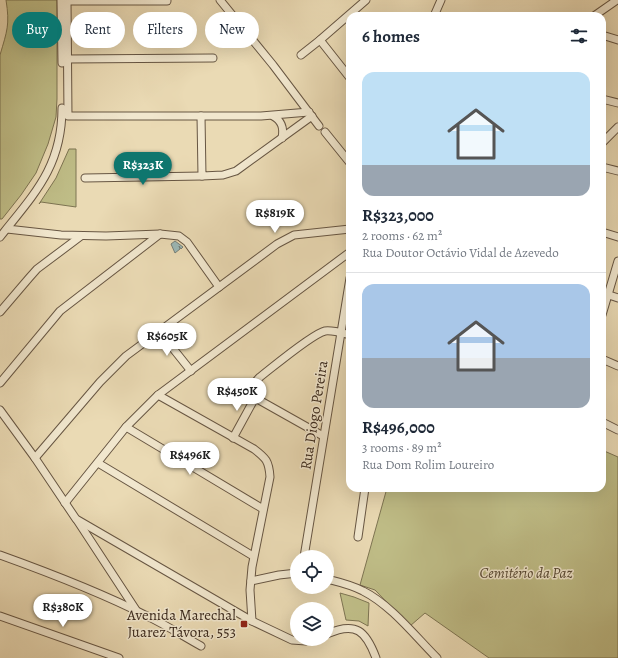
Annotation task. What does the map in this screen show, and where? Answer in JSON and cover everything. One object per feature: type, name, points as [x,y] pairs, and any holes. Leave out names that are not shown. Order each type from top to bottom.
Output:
[{"type":"street","points":[[65,0],[68,116],[273,116],[311,114]]},
{"type":"street","points":[[65,0],[167,1]]},
{"type":"street","points":[[0,237],[20,213],[43,181],[55,158],[60,137],[62,109],[65,0]]},
{"type":"street","points":[[220,0],[320,126]]},
{"type":"street","points":[[355,12],[366,0]]},
{"type":"street","points":[[436,12],[441,0]]},
{"type":"street","points":[[600,12],[617,0]]},
{"type":"street","points":[[301,55],[346,20]]},
{"type":"street","points":[[606,36],[618,40]]},
{"type":"street","points":[[320,40],[346,73]]},
{"type":"street","points":[[67,59],[213,58]]},
{"type":"street","points":[[606,100],[618,103]]},
{"type":"street","points":[[85,178],[223,175],[236,171],[282,138],[311,114]]},
{"type":"street","points":[[201,116],[202,176]]},
{"type":"street","points":[[273,116],[282,124],[282,138]]},
{"type":"street","points":[[606,140],[618,127]]},
{"type":"street","points":[[325,132],[346,158]]},
{"type":"street","points":[[606,168],[618,171]]},
{"type":"street","points":[[7,229],[81,236],[160,234],[179,236],[184,238],[219,287]]},
{"type":"street","points":[[36,458],[100,382],[126,356],[159,331],[286,238],[294,235],[346,229]]},
{"type":"street","points":[[606,233],[618,237]]},
{"type":"street","points":[[0,383],[60,311],[160,234]]},
{"type":"street","points":[[0,312],[38,269],[81,236]]},
{"type":"street","points":[[65,503],[126,427],[158,395],[346,255]]},
{"type":"street","points":[[606,304],[618,261]]},
{"type":"street","points":[[609,295],[618,298]]},
{"type":"street","name":"Rua Diogo Pereira","points":[[305,550],[346,300]]},
{"type":"street","points":[[159,331],[191,371]]},
{"type":"street","points":[[324,436],[267,404],[256,396],[253,386],[254,382],[260,377],[314,336],[325,331],[346,334]]},
{"type":"street","points":[[606,361],[618,366]]},
{"type":"street","points":[[158,395],[264,457],[269,465],[270,477],[254,556],[251,581],[252,621]]},
{"type":"street","points":[[233,438],[256,396]]},
{"type":"street","points":[[0,410],[36,458],[136,610]]},
{"type":"street","points":[[606,424],[618,430]]},
{"type":"street","points":[[126,427],[263,509]]},
{"type":"street","points":[[98,463],[254,556]]},
{"type":"street","points":[[358,537],[364,492]]},
{"type":"street","points":[[76,519],[252,621],[290,639]]},
{"type":"street","points":[[91,542],[94,536],[101,533]]},
{"type":"street","points":[[0,555],[70,581],[136,610],[201,646]]},
{"type":"street","points":[[251,581],[290,574]]},
{"type":"street","points":[[334,581],[362,591],[370,596],[396,617],[437,658]]},
{"type":"street","points":[[0,616],[119,658]]},
{"type":"street","points":[[334,632],[345,628],[351,628],[362,633],[370,642],[376,658]]},
{"type":"green space","points":[[6,0],[57,0],[57,12],[12,12],[12,48],[57,48],[57,99],[56,117],[48,144],[36,173],[21,195],[2,219],[0,219],[0,55],[7,28],[8,16]]},
{"type":"green space","points":[[69,149],[76,149],[76,207],[41,202],[39,204],[56,178]]},
{"type":"green space","name":"Cemitério da Paz","points":[[606,452],[618,457],[618,658],[489,658],[425,613],[410,626],[375,590],[360,585],[386,492],[606,492]]},
{"type":"green space","points":[[340,593],[369,603],[368,626],[359,621],[346,620]]},
{"type":"water","points":[[175,241],[183,247],[181,249],[179,246],[180,249],[175,253],[171,244]]},
{"type":"place","name":"Avenida Marechal Juarez Távora, 553","points":[[244,624]]}]
